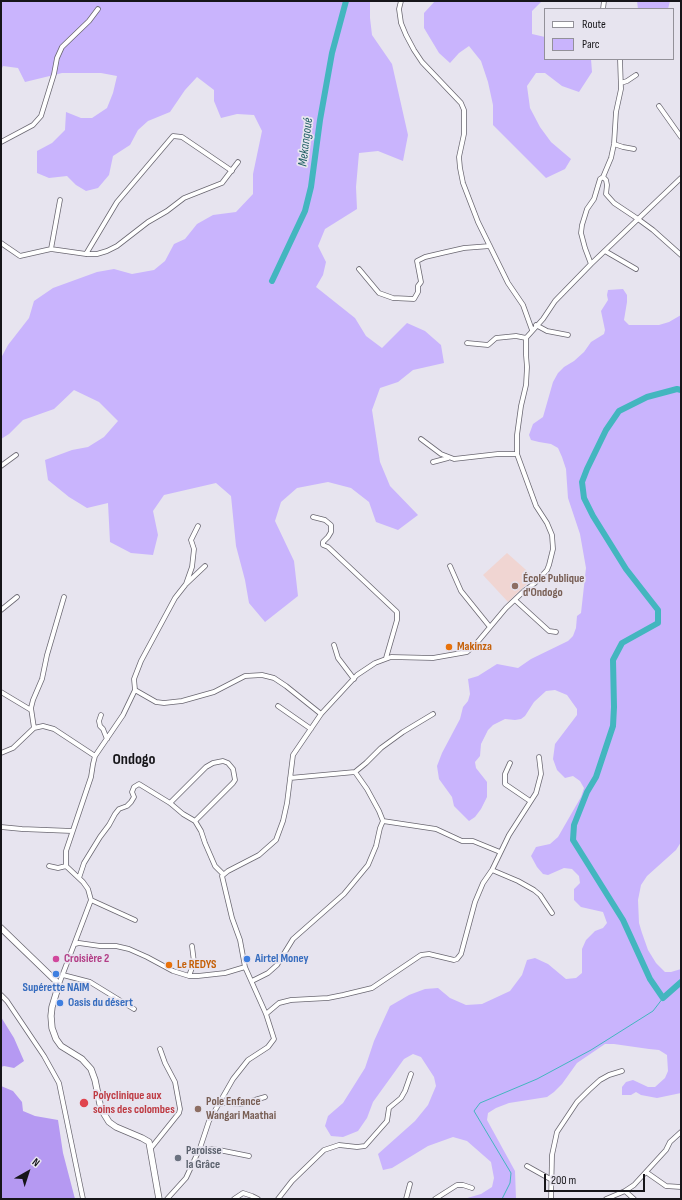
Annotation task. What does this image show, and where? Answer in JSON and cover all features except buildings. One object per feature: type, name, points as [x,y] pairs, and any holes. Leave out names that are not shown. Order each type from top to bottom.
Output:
[{"type":"street","points":[[401,1],[399,9],[401,23],[414,50],[422,62],[461,102],[464,110],[464,134],[459,157],[463,183],[478,222],[508,282],[522,305],[532,330]]},
{"type":"street","points":[[1,142],[33,125],[41,116],[54,74],[57,58],[62,47],[89,21],[98,9]]},
{"type":"street","points":[[591,264],[581,233],[582,225],[587,209],[594,199],[600,179],[603,177],[611,158],[621,83],[620,60]]},
{"type":"street","points":[[621,83],[636,75]]},
{"type":"street","points":[[659,106],[681,138]]},
{"type":"street","points":[[86,254],[117,202],[173,136],[182,137],[232,171]]},
{"type":"street","points":[[614,144],[634,149]]},
{"type":"street","points":[[1,243],[20,256],[51,249],[97,254],[117,246],[148,222],[167,211],[184,198],[222,183],[238,162]]},
{"type":"street","points":[[603,177],[606,180],[606,194],[614,203],[653,230],[681,255]]},
{"type":"street","points":[[223,874],[259,855],[276,840],[285,812],[293,755],[320,714],[364,669],[386,658],[396,656],[433,658],[464,653],[475,645],[515,600],[543,575],[549,565],[552,554],[553,540],[550,530],[534,501],[517,454],[517,435],[521,406],[526,385],[526,338],[555,301],[591,264],[681,178]]},
{"type":"street","points":[[51,249],[60,200]]},
{"type":"street","points":[[359,269],[379,293],[393,298],[414,299],[418,292],[418,286],[421,282],[417,261],[425,257],[464,248],[490,246]]},
{"type":"street","points":[[605,251],[636,269]]},
{"type":"street","points":[[536,325],[546,331],[568,335]]},
{"type":"street","points":[[467,343],[488,345],[496,338],[516,336],[526,338]]},
{"type":"street","points":[[421,439],[448,458]]},
{"type":"street","points":[[433,462],[448,458],[454,459],[498,454],[517,454]]},
{"type":"street","points":[[1,466],[16,455]]},
{"type":"street","points":[[313,517],[325,520],[331,525],[331,532],[323,542],[323,545],[328,547],[397,612],[397,620],[386,658]]},
{"type":"street","points":[[186,584],[192,567],[194,549],[191,540],[198,526]]},
{"type":"street","points":[[159,1199],[149,1142],[120,1129],[109,1122],[101,1109],[95,1080],[91,1069],[82,1059],[58,1044],[52,1028],[51,1020],[52,1007],[59,984],[91,900],[88,889],[66,866],[66,851],[92,777],[93,764],[96,756],[123,715],[135,690],[134,679],[141,661],[175,598],[186,584],[205,566]]},
{"type":"street","points":[[450,566],[461,591],[490,627]]},
{"type":"street","points":[[1,610],[17,597]]},
{"type":"street","points":[[34,728],[31,710],[33,700],[42,679],[47,655],[64,597]]},
{"type":"street","points":[[515,600],[549,631],[556,632]]},
{"type":"street","points":[[334,645],[338,658],[354,679]]},
{"type":"street","points":[[135,690],[156,702],[164,703],[182,701],[214,692],[245,676],[262,675],[274,678],[286,686],[320,714]]},
{"type":"street","points":[[1,692],[31,710]]},
{"type":"street","points":[[278,706],[311,729]]},
{"type":"street","points":[[290,778],[354,772],[366,763],[381,748],[403,732],[433,714]]},
{"type":"street","points":[[101,715],[99,721],[100,726],[103,729],[107,739]]},
{"type":"street","points":[[1,753],[13,748],[34,728],[43,726],[54,729],[96,756]]},
{"type":"street","points":[[266,1014],[279,1004],[291,1000],[328,998],[372,988],[421,955],[429,954],[454,960],[457,959],[462,954],[475,902],[483,883],[492,870],[509,835],[536,793],[541,774],[539,757]]},
{"type":"street","points":[[170,803],[206,767],[213,763],[223,761],[228,763],[233,769],[235,780],[195,821]]},
{"type":"street","points":[[510,763],[505,774],[505,784],[530,801]]},
{"type":"street","points":[[252,981],[268,973],[277,965],[293,939],[344,894],[368,865],[376,846],[383,821],[367,789],[354,772]]},
{"type":"street","points":[[79,878],[88,857],[115,814],[119,809],[127,806],[131,802],[134,797],[132,792],[134,787],[138,784],[170,803],[182,814],[195,821],[215,866],[223,874]]},
{"type":"street","points":[[383,821],[436,829],[462,840],[473,841],[500,852]]},
{"type":"street","points":[[380,828],[386,823],[394,823]]},
{"type":"street","points":[[1,827],[22,830],[46,829],[72,831]]},
{"type":"street","points":[[49,866],[58,868],[66,866]]},
{"type":"street","points":[[492,870],[518,881],[534,890],[540,895],[552,913]]},
{"type":"street","points":[[167,1199],[186,1178],[199,1151],[208,1124],[233,1079],[248,1060],[264,1050],[273,1041],[273,1036],[266,1014],[245,967],[240,940],[232,918],[222,879],[223,874]]},
{"type":"street","points":[[91,900],[135,920]]},
{"type":"street","points":[[1,928],[59,984]]},
{"type":"street","points":[[75,944],[116,946],[129,949],[173,971],[189,976],[206,976],[225,973],[245,967]]},
{"type":"street","points":[[189,976],[194,962],[192,946]]},
{"type":"street","points":[[63,975],[90,982],[134,1009]]},
{"type":"street","points":[[1,995],[7,1001],[44,1056],[59,1083],[83,1199]]},
{"type":"street","points":[[150,1148],[179,1113],[180,1109],[175,1082],[165,1063],[160,1048]]},
{"type":"street","points":[[551,1199],[554,1142],[557,1132],[576,1102],[600,1080],[608,1075],[622,1071]]},
{"type":"street","points":[[278,1199],[292,1181],[324,1150],[339,1145],[357,1147],[365,1146],[387,1121],[389,1108],[401,1098],[411,1074]]},
{"type":"street","points":[[219,1104],[240,1104],[266,1097]]},
{"type":"street","points":[[606,1199],[625,1191],[634,1185],[666,1150],[670,1142],[681,1132]]},
{"type":"street","points":[[199,1151],[211,1149],[249,1156]]},
{"type":"street","points":[[527,1166],[552,1180]]},
{"type":"street","points":[[646,1172],[666,1186],[681,1187]]},
{"type":"street","points":[[406,1199],[410,1184]]},
{"type":"street","points":[[435,1199],[456,1185],[463,1185],[472,1188]]},
{"type":"street","points":[[625,1191],[634,1199]]},
{"type":"street","points":[[234,1199],[243,1193],[258,1199]]},
{"type":"shaded area","points":[[507,553],[534,577],[508,602],[483,575]]},
{"type":"shaded area","points":[[1,1017],[14,1038],[24,1061],[14,1068],[4,1066],[1,1067]]},
{"type":"shaded area","points":[[1,1086],[13,1091],[22,1102],[23,1111],[35,1116],[58,1120],[63,1153],[75,1199],[1,1199]]},
{"type":"green space","points":[[4,1],[370,1],[372,35],[392,64],[408,135],[403,161],[378,151],[359,153],[356,187],[357,209],[325,229],[318,246],[326,262],[323,275],[316,287],[355,318],[366,336],[382,348],[407,323],[425,331],[441,345],[444,363],[413,370],[398,382],[380,388],[372,410],[380,462],[390,486],[418,515],[398,530],[376,522],[369,502],[351,488],[328,482],[297,488],[281,502],[275,521],[294,561],[298,596],[265,622],[249,603],[245,580],[236,546],[231,496],[216,483],[164,495],[153,511],[158,535],[153,555],[131,553],[110,542],[108,503],[87,508],[69,497],[48,480],[45,460],[72,450],[88,447],[104,437],[118,421],[99,402],[74,390],[54,409],[23,420],[9,434],[1,439],[1,358],[8,345],[29,318],[34,301],[53,288],[97,272],[114,269],[132,274],[154,270],[165,261],[174,244],[185,239],[197,224],[213,215],[236,212],[253,194],[253,174],[262,131],[254,115],[237,114],[221,118],[214,101],[214,90],[197,77],[185,90],[170,112],[148,121],[138,130],[130,145],[113,156],[109,175],[98,188],[86,191],[76,185],[67,176],[49,178],[37,173],[37,151],[52,143],[65,130],[66,112],[81,118],[92,118],[107,108],[113,93],[117,76],[101,73],[62,73],[25,82],[18,68],[3,66],[1,70],[1,3]]},
{"type":"green space","points":[[435,1],[542,1],[532,11],[532,34],[544,37],[544,60],[591,60],[592,72],[579,92],[562,86],[545,73],[536,73],[527,86],[530,108],[540,127],[551,142],[571,159],[565,169],[546,178],[493,125],[493,105],[488,82],[481,61],[469,46],[459,53],[450,63],[439,53],[424,28],[424,13]]},
{"type":"green space","points":[[637,1],[670,1],[668,8],[638,8]]},
{"type":"green space","points":[[623,289],[627,295],[624,320],[629,325],[659,325],[669,322],[681,315],[681,842],[676,850],[647,876],[641,885],[638,900],[639,923],[648,950],[656,963],[665,972],[681,969],[681,1093],[657,1098],[641,1095],[636,1092],[631,1095],[622,1095],[622,1087],[626,1082],[633,1080],[648,1087],[655,1087],[665,1078],[668,1071],[667,1055],[659,1050],[605,1044],[577,1063],[562,1084],[547,1097],[509,1103],[488,1113],[487,1120],[515,1171],[516,1199],[464,1199],[481,1194],[492,1187],[494,1178],[491,1162],[467,1141],[453,1137],[428,1146],[392,1168],[383,1170],[378,1154],[415,1121],[428,1105],[436,1086],[434,1077],[421,1057],[413,1054],[404,1059],[373,1102],[367,1118],[358,1131],[343,1137],[331,1136],[325,1126],[328,1116],[343,1103],[365,1068],[374,1041],[390,1006],[409,995],[425,989],[438,988],[450,998],[466,1005],[482,1004],[510,991],[522,975],[527,960],[535,958],[548,964],[566,979],[576,978],[582,973],[582,949],[586,940],[595,931],[603,928],[607,923],[603,912],[581,907],[574,900],[574,889],[580,883],[579,876],[572,869],[564,868],[548,875],[543,874],[531,856],[536,847],[550,844],[558,837],[581,797],[584,788],[580,781],[573,776],[565,778],[557,770],[553,759],[555,744],[577,715],[577,709],[567,695],[555,690],[546,691],[534,702],[525,716],[521,719],[505,719],[493,725],[488,730],[481,744],[480,756],[475,762],[476,768],[487,782],[487,797],[475,817],[469,821],[454,806],[452,797],[439,779],[437,766],[442,753],[460,719],[463,707],[468,701],[470,694],[468,679],[478,676],[497,664],[518,668],[531,659],[568,641],[573,636],[576,628],[577,616],[581,613],[586,568],[580,534],[568,498],[566,469],[558,448],[551,444],[531,440],[529,435],[533,424],[543,417],[553,382],[558,373],[584,352],[591,342],[604,334],[605,330],[601,311],[608,300],[608,290]]},
{"type":"waterway","name":"Mekangoué","points":[[272,281],[305,211],[311,187],[320,120],[332,53],[346,1]]},
{"type":"waterway","points":[[681,390],[677,389],[647,397],[619,411],[606,430],[582,482],[584,498],[593,516],[626,569],[658,610],[658,623],[622,643],[613,660],[613,726],[596,777],[587,792],[574,825],[573,840],[623,920],[650,979],[663,998],[681,982]]},
{"type":"waterway","points":[[502,1199],[510,1183],[511,1173],[474,1111],[480,1103],[537,1079],[591,1050],[653,1011],[663,998]]},
{"type":"place","name":"École Publique d'Ondogo","points":[[515,586]]},
{"type":"place","name":"Makinza","points":[[449,647]]},
{"type":"place","name":"Croisière 2","points":[[56,959]]},
{"type":"place","name":"Airtel Money","points":[[247,959]]},
{"type":"place","name":"Le REDYS","points":[[169,965]]},
{"type":"place","name":"Supérette NAIM","points":[[56,974]]},
{"type":"place","name":"Oasis du désert","points":[[60,1003]]},
{"type":"place","name":"Polyclinique aux soins des colombes","points":[[84,1103]]},
{"type":"place","name":"Pole Enfance Wangari Maathai","points":[[198,1109]]},
{"type":"place","name":"Paroisse la Grâce","points":[[178,1158]]},
{"type":"district","name":"Ondogo","points":[[134,760]]}]
